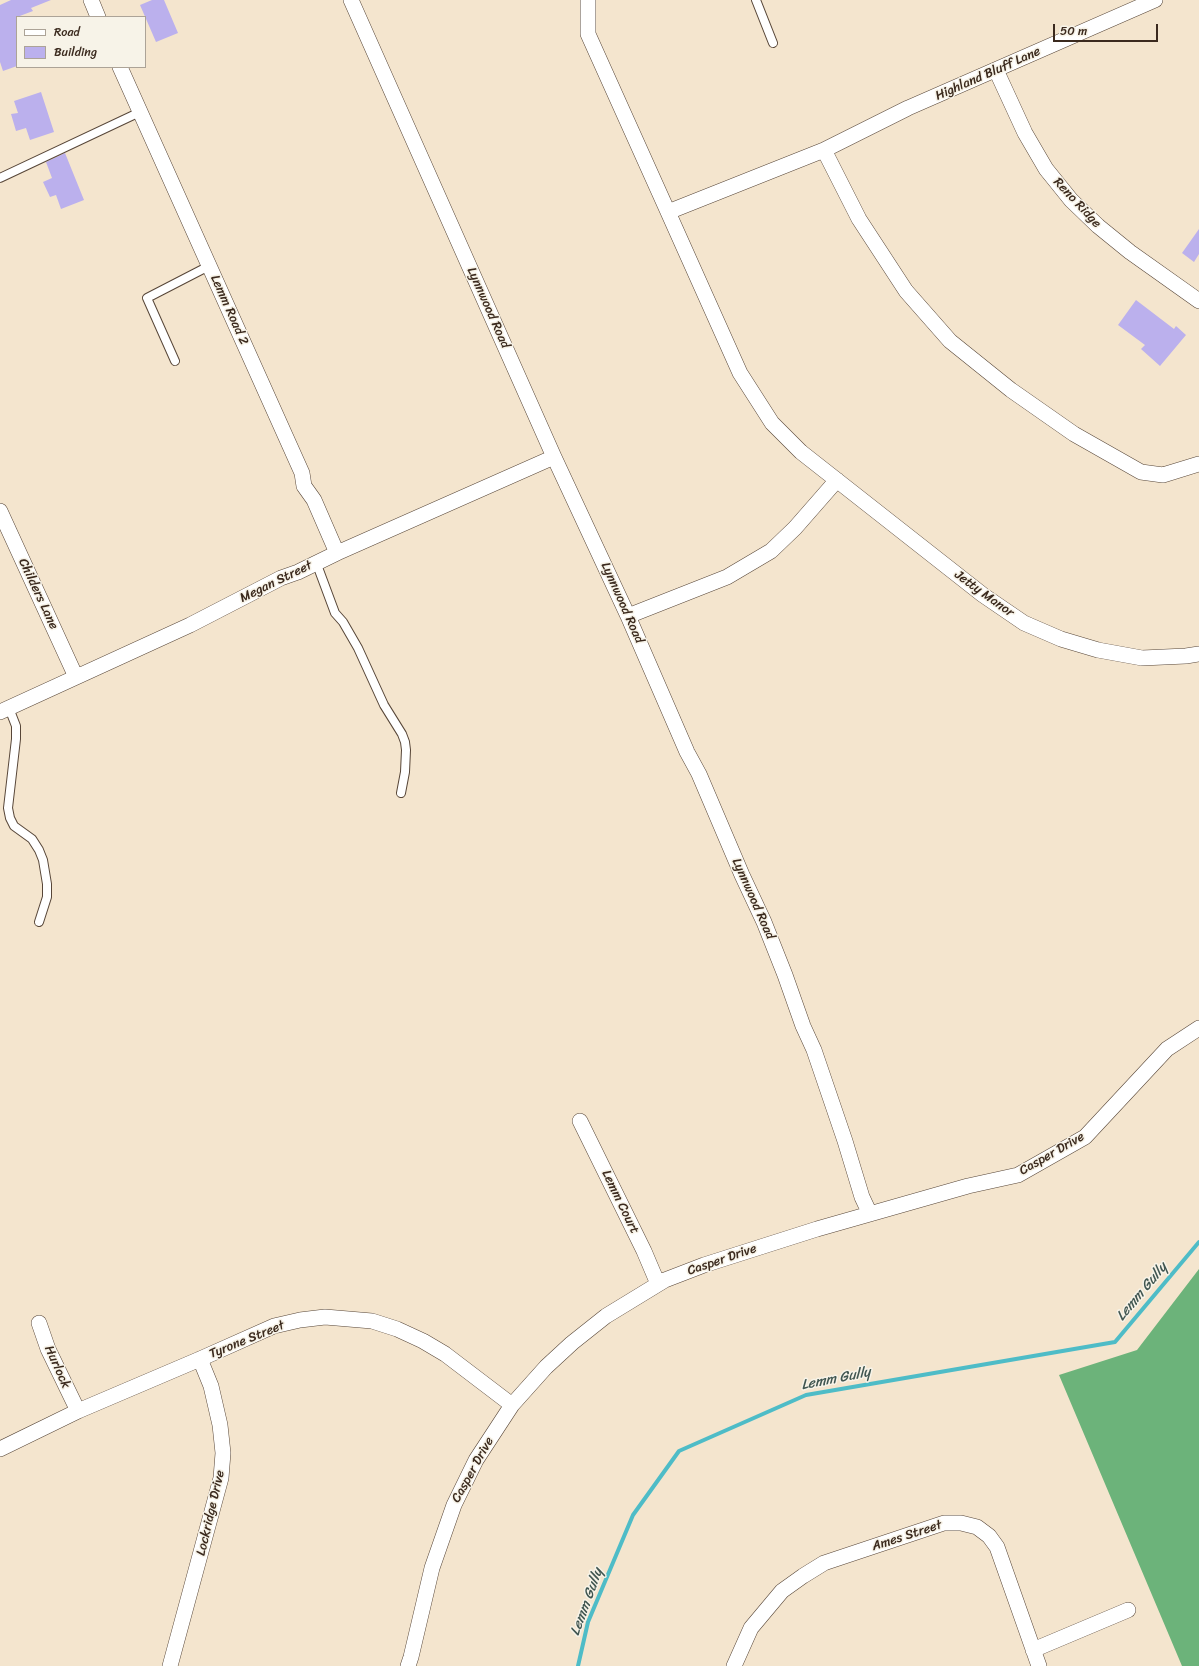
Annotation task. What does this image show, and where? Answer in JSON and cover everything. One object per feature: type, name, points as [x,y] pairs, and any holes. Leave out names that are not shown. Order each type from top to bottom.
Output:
[{"type":"street","points":[[91,0],[98,16]]},
{"type":"street","name":"Lynnwood Road","points":[[350,0],[554,457],[628,616],[687,752],[700,774],[767,928],[786,975],[803,1026],[814,1050],[845,1141],[862,1197],[870,1214]]},
{"type":"street","name":"Jetty Manor","points":[[588,0],[588,34],[740,373],[772,423],[802,452],[837,480],[983,595],[1024,623],[1060,639],[1098,650],[1142,658],[1199,654]]},
{"type":"street","name":"Highland Bluff Lane","points":[[668,212],[824,150],[908,108],[1155,0]]},
{"type":"street","name":"Lemm Road 2","points":[[120,68],[302,473],[304,486],[314,500],[337,553]]},
{"type":"street","name":"Reno Ridge","points":[[996,70],[1029,139],[1046,169],[1071,200],[1098,226],[1130,252],[1199,301]]},
{"type":"street","points":[[824,150],[859,219],[906,291],[950,341],[1011,390],[1074,434],[1140,472],[1163,475],[1199,464]]},
{"type":"street","name":"Megan Street","points":[[5,710],[190,625],[281,578],[298,572],[316,562],[554,457]]},
{"type":"street","points":[[628,616],[727,577],[771,551],[795,528],[837,480]]},
{"type":"street","name":"Childers Lane","points":[[0,511],[76,677]]},
{"type":"street","name":"Casper Drive","points":[[408,1666],[432,1568],[454,1505],[476,1460],[512,1405],[546,1367],[572,1343],[606,1316],[658,1284],[704,1264],[817,1229],[968,1186],[1021,1173],[1085,1137],[1167,1049],[1199,1028]]},
{"type":"street","name":"Lemm Court","points":[[580,1121],[644,1251],[658,1284]]},
{"type":"street","name":"Tyrone Street","points":[[0,1449],[78,1411],[274,1326],[325,1316],[372,1321],[397,1329],[440,1351],[512,1405]]},
{"type":"street","name":"Hurlock","points":[[39,1323],[48,1349],[78,1411]]},
{"type":"street","name":"Lockridge Drive","points":[[170,1666],[215,1505],[221,1478],[223,1453],[220,1426],[211,1386],[200,1359]]},
{"type":"street","name":"Ames Street","points":[[734,1666],[751,1628],[782,1591],[802,1576],[824,1563],[944,1523],[961,1523],[976,1527],[989,1536],[996,1547],[1039,1666]]},
{"type":"street","points":[[1033,1650],[1128,1610]]},
{"type":"lane","points":[[756,0],[773,43]]},
{"type":"lane","points":[[0,178],[140,112]]},
{"type":"lane","points":[[175,361],[147,298],[209,266]]},
{"type":"lane","points":[[316,562],[335,613],[343,622],[358,648],[384,705],[402,734],[405,742],[405,772],[401,793]]},
{"type":"lane","points":[[5,710],[16,726],[16,739],[8,808],[10,818],[14,826],[32,839],[39,850],[43,860],[48,884],[47,897],[39,922]]},
{"type":"green space","points":[[1199,1269],[1199,1666],[1182,1666],[1059,1375],[1137,1350]]},
{"type":"building","points":[[11,0],[51,0],[31,8],[33,11],[16,16],[16,66],[3,71],[0,62],[0,5]]},
{"type":"building","points":[[152,0],[164,0],[178,33],[156,42],[140,5]]},
{"type":"building","points":[[41,92],[54,132],[30,140],[26,128],[16,131],[11,114],[18,113],[14,101]]},
{"type":"building","points":[[65,153],[84,200],[61,209],[56,195],[50,197],[43,182],[52,178],[46,162]]},
{"type":"building","points":[[1199,229],[1199,254],[1194,262],[1182,253]]},
{"type":"building","points":[[1136,300],[1174,329],[1176,326],[1186,335],[1160,366],[1141,349],[1145,345],[1118,325]]},
{"type":"waterway","name":"Lemm Gully","points":[[578,1666],[588,1622],[633,1515],[679,1451],[806,1395],[1115,1342],[1199,1242]]}]
